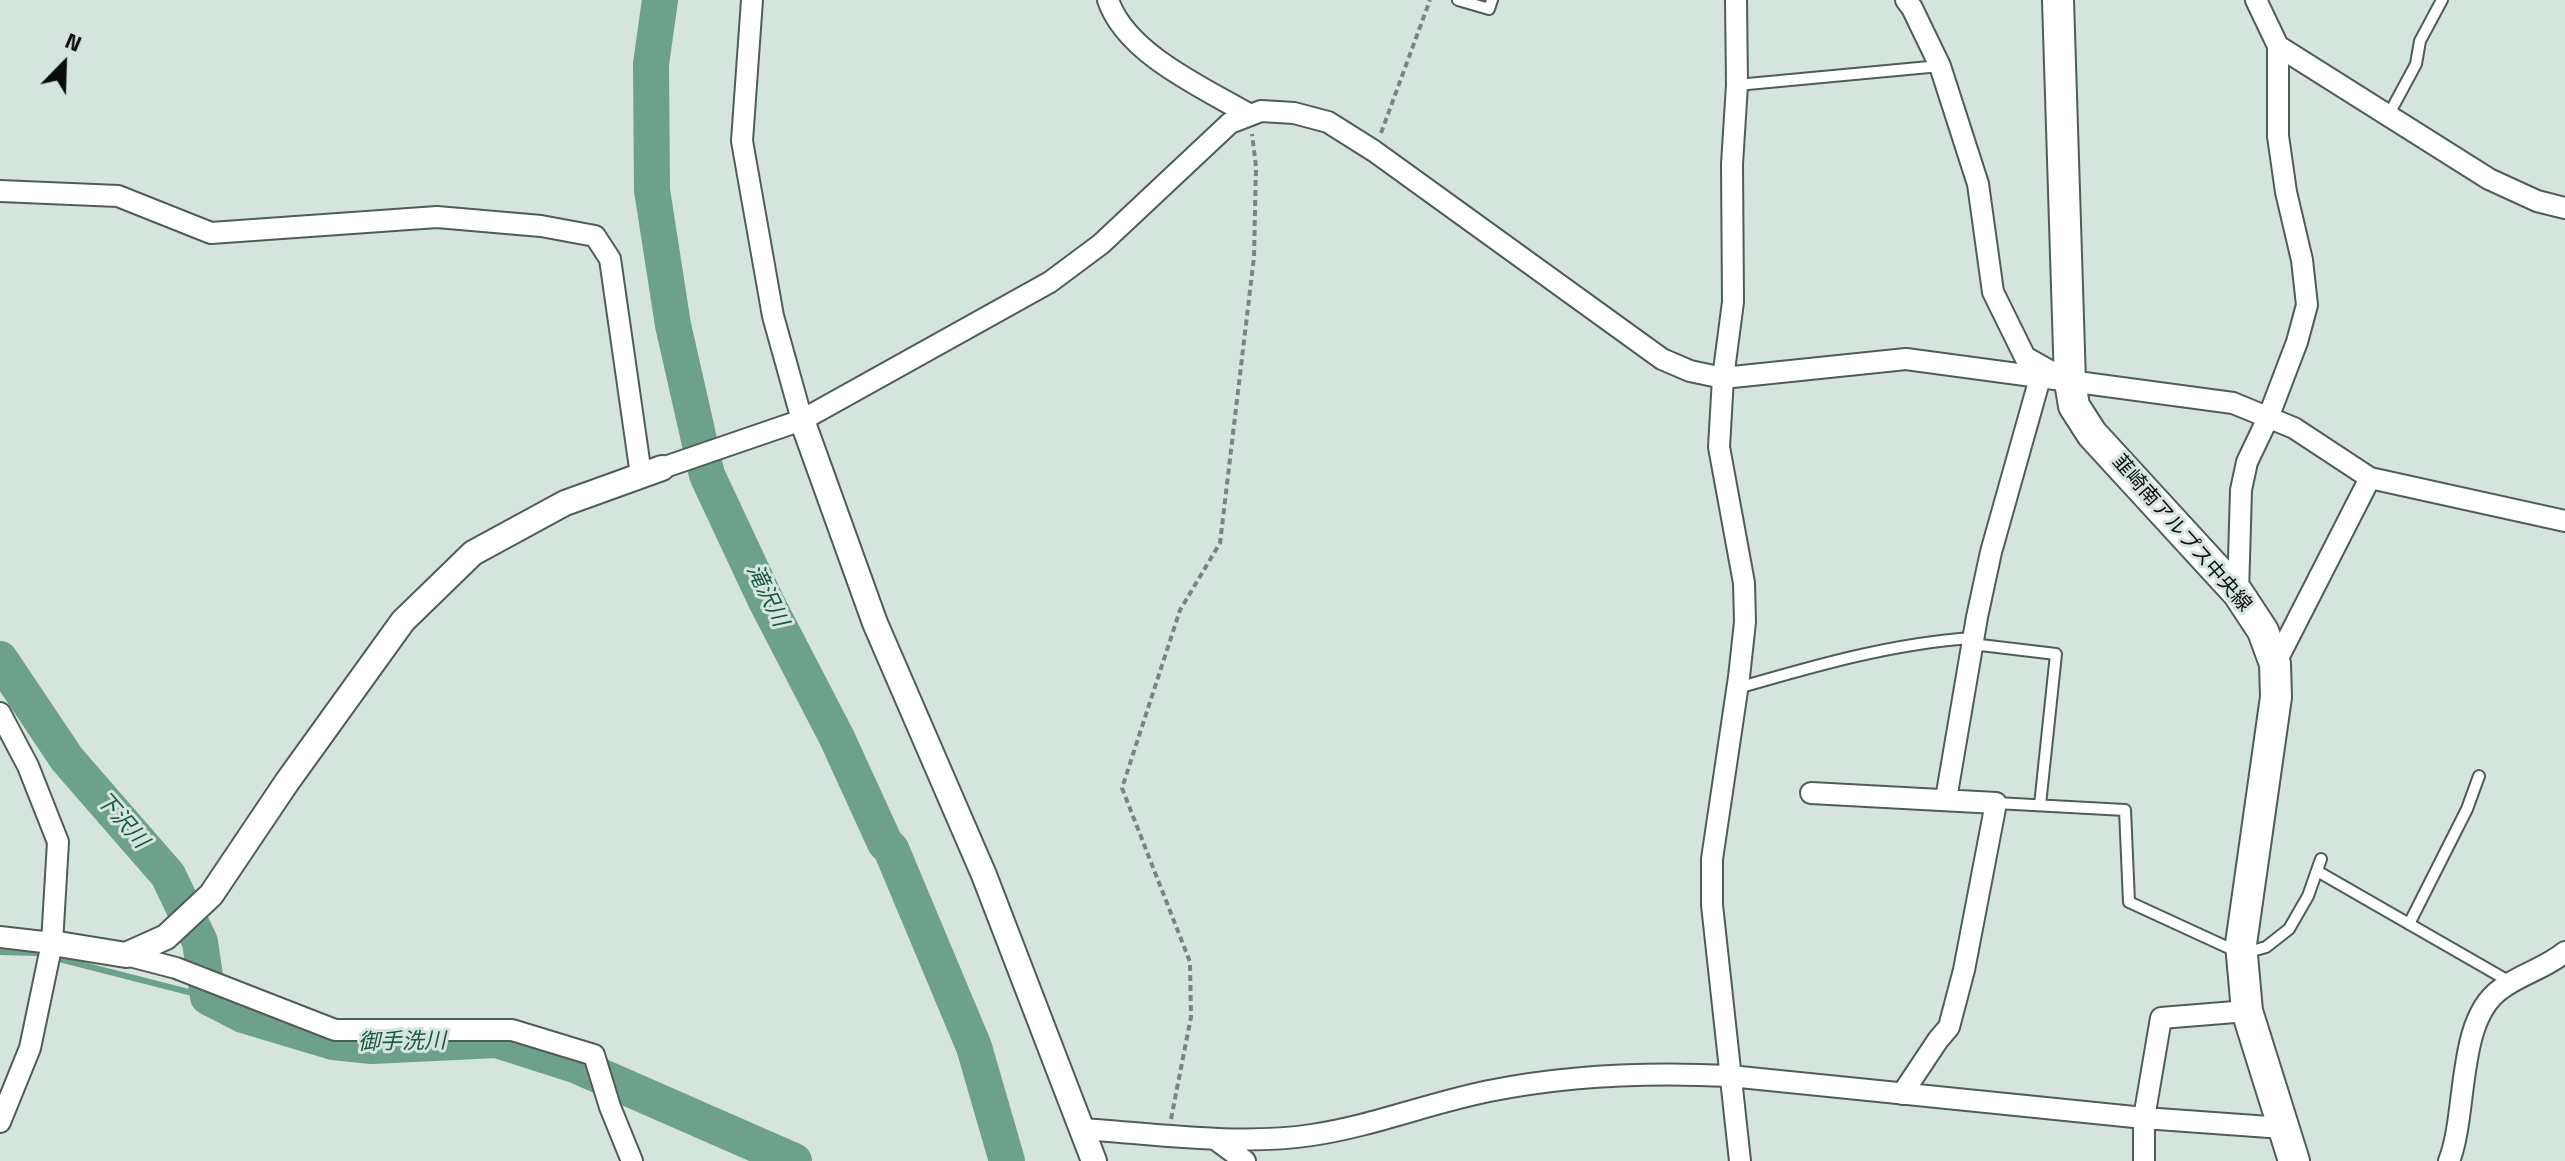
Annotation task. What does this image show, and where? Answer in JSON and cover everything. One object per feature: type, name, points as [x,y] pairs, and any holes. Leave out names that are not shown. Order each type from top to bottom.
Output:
[{"type":"main road","name":"韮崎南アルプス中央線","points":[[2058,0],[2070,382],[2074,406],[2092,434],[2238,593],[2263,631],[2275,664],[2276,697],[2241,944],[2247,1011],[2294,1161]]},
{"type":"street","points":[[752,0],[742,141],[773,316],[802,420],[875,623],[984,875],[1094,1161]]},
{"type":"street","points":[[1108,0],[1138,45],[1250,115]]},
{"type":"street","points":[[1736,0],[1733,302],[1723,378],[1719,447],[1744,583],[1745,622],[1712,859],[1712,905],[1740,1161]]},
{"type":"street","points":[[1906,0],[1940,66],[1978,184],[1993,292],[2025,357],[2070,382]]},
{"type":"street","points":[[2238,593],[2241,490],[2247,462],[2268,418],[2297,342],[2307,305],[2302,260],[2286,192],[2278,136],[2278,46],[2255,0]]},
{"type":"street","points":[[2278,46],[2489,179],[2537,201],[2565,208]]},
{"type":"street","points":[[126,955],[166,937],[211,895],[287,782],[403,621],[473,553],[565,503],[802,420],[1050,282],[1101,244],[1230,123],[1261,111],[1294,113],[1328,122],[1374,151],[1662,359],[1690,371],[1723,378],[1906,359],[2233,403],[2294,428],[2370,478],[2565,521]]},
{"type":"street","points":[[0,191],[118,196],[211,233],[437,217],[541,226],[595,236],[610,259],[652,472]]},
{"type":"street","points":[[1946,799],[1991,552],[2040,378]]},
{"type":"street","points":[[2275,664],[2370,478]]},
{"type":"street","points":[[0,713],[28,766],[58,842],[52,944],[30,1048],[0,1122]]},
{"type":"street","points":[[1811,793],[1996,803],[1964,970],[1949,1027],[1902,1094]]},
{"type":"street","points":[[0,937],[126,955],[176,968],[335,1030],[512,1030],[594,1055],[610,1107],[632,1161]]},
{"type":"street","points":[[2450,1161],[2458,1138],[2470,1042],[2484,1008],[2500,989],[2554,962],[2565,952]]},
{"type":"street","points":[[2144,1161],[2144,1118],[2161,1018],[2247,1011]]},
{"type":"street","points":[[1083,1129],[1215,1139],[1309,1136],[1372,1124],[1486,1092],[1563,1079],[1676,1073],[2144,1118],[2283,1128]]},
{"type":"street","points":[[1215,1139],[1245,1161]]},
{"type":"lane","points":[[1458,0],[1489,9],[1492,0]]},
{"type":"lane","points":[[2388,116],[2416,64],[2420,41],[2442,0]]},
{"type":"lane","points":[[1737,85],[1940,66]]},
{"type":"lane","points":[[1738,688],[1819,665],[1947,640],[2056,654],[2040,805]]},
{"type":"lane","points":[[2409,924],[2467,809],[2479,776]]},
{"type":"lane","points":[[1996,803],[2125,810],[2129,902],[2242,954],[2266,947],[2289,929],[2308,896],[2321,859]]},
{"type":"lane","points":[[2317,871],[2512,983]]},
{"type":"path","points":[[1374,151],[1430,0]]},
{"type":"path","points":[[1168,1135],[1191,1017],[1190,962],[1122,788],[1180,610],[1220,543],[1254,257],[1256,167],[1250,115]]},
{"type":"waterway","name":"滝沢川","points":[[660,0],[651,64],[652,190],[673,325],[707,475],[766,601],[837,738],[885,843],[891,849],[974,1047],[1007,1161]]},
{"type":"waterway","name":"御手洗川","points":[[0,659],[67,759],[168,875],[200,942],[208,997],[243,1015],[333,1042],[372,1046],[497,1040],[575,1065],[794,1161]]},
{"type":"waterway","name":"御手洗川","points":[[0,952],[36,953],[208,997]]},
{"type":"water label","name":"下沢川","points":[[121,821]]}]
